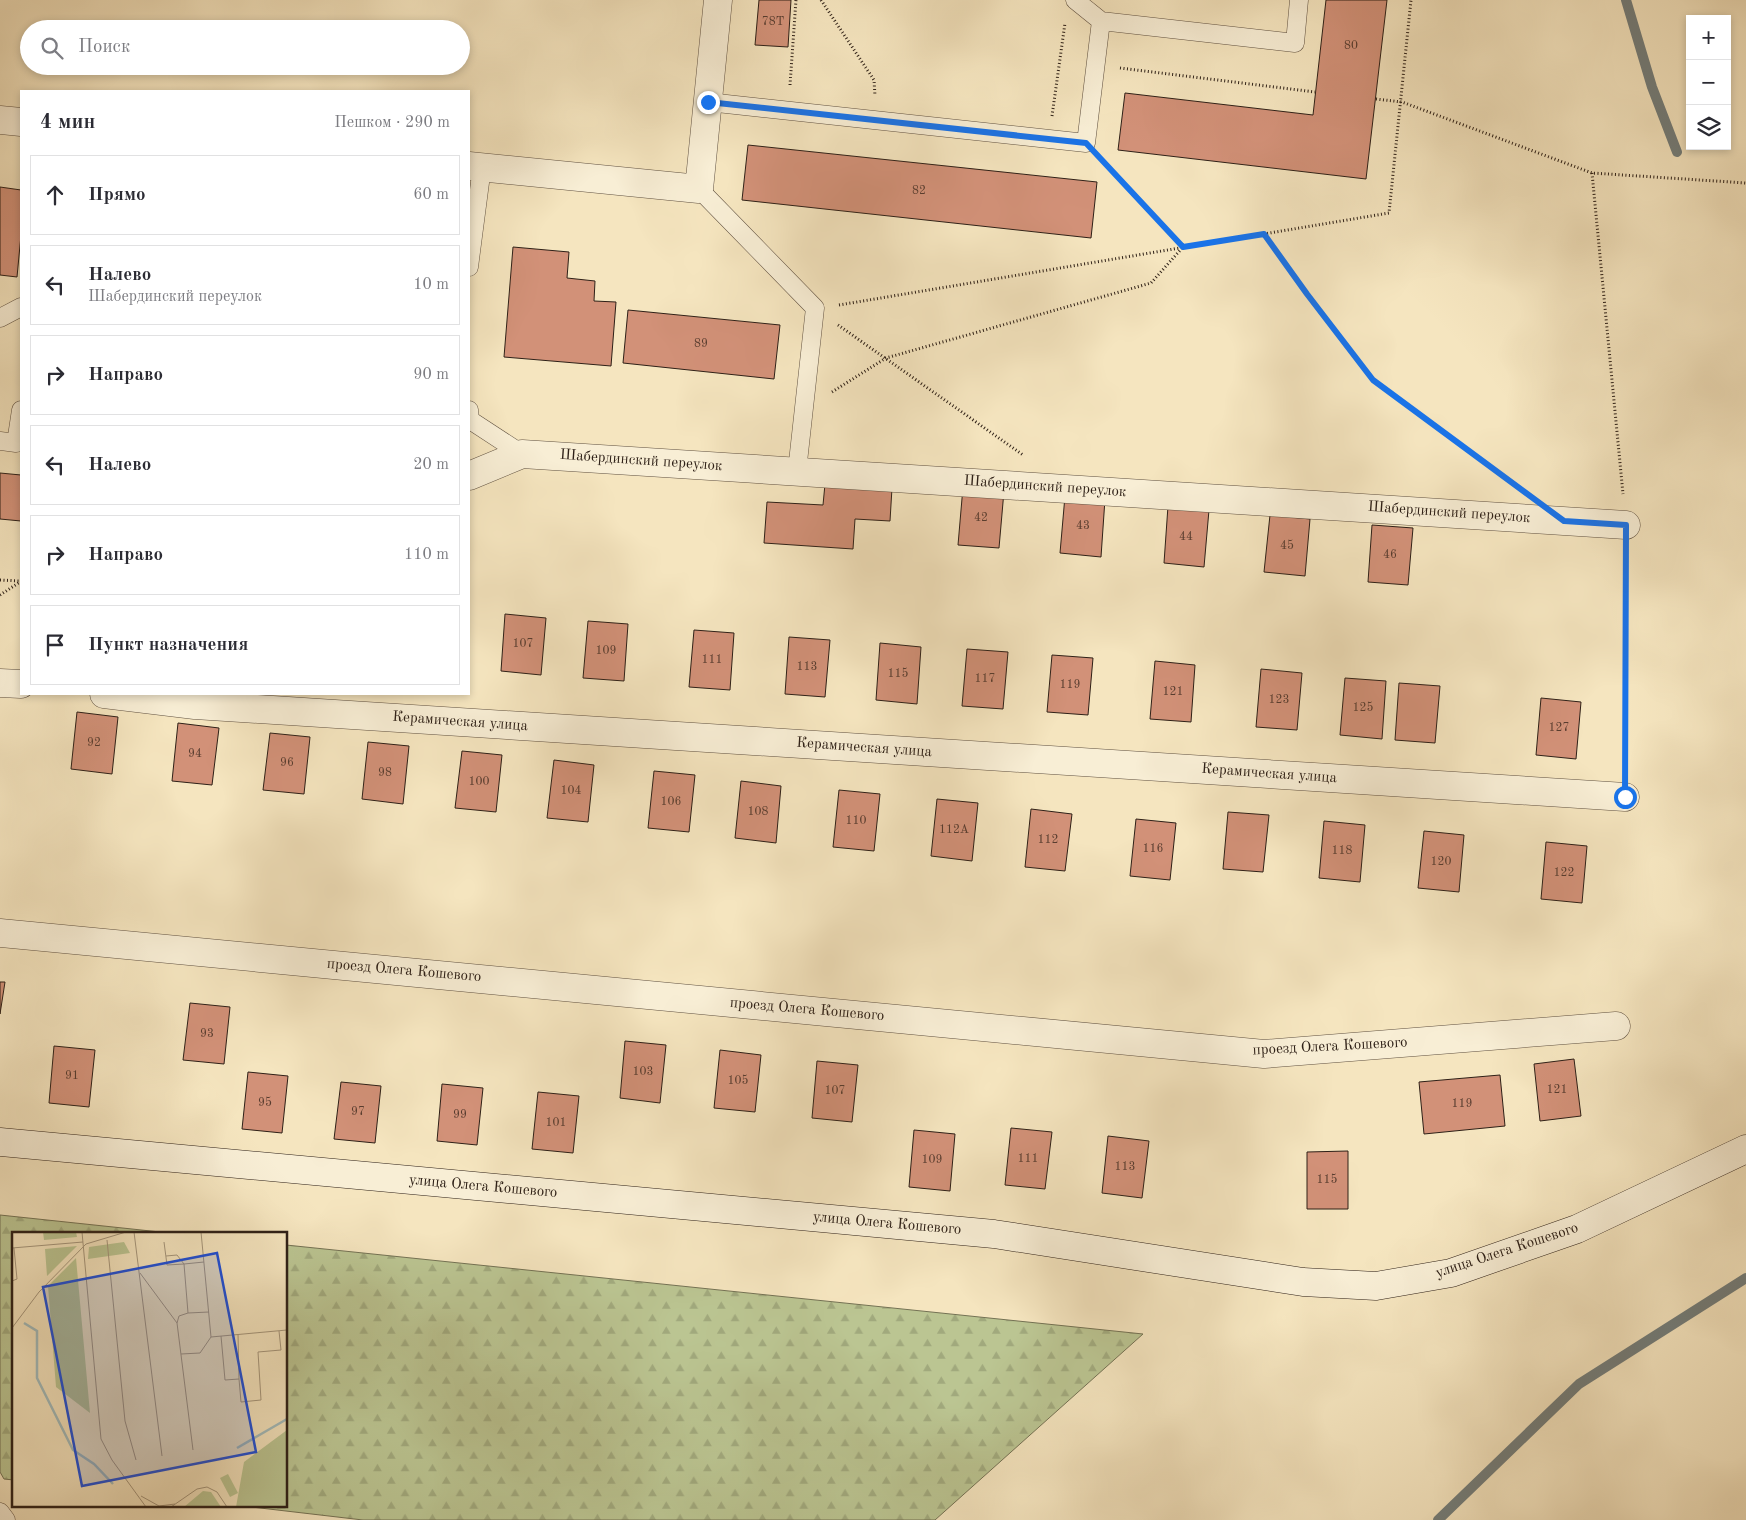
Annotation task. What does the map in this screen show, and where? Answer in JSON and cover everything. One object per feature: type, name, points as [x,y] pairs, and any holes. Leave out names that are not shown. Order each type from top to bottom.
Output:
[{"type":"street","points":[[476,166],[699,190],[718,0]]},
{"type":"street","points":[[0,120],[20,122]]},
{"type":"street","name":"Шабердинский переулок","points":[[470,476],[522,454],[1626,525]]},
{"type":"street","points":[[0,683],[20,684]]},
{"type":"street","name":"Керамическая улица","points":[[112,695],[194,705],[1625,797]]},
{"type":"street","name":"проезд Олега Кошевого","points":[[0,933],[1264,1054],[1616,1026]]},
{"type":"street","name":"улица Олега Кошевого","points":[[0,1142],[994,1234],[1303,1282],[1376,1286],[1451,1273],[1577,1229],[1746,1150]]},
{"type":"lane","points":[[1075,0],[1101,21],[1295,43],[1299,0]]},
{"type":"lane","points":[[708,102],[1086,143],[1101,21]]},
{"type":"lane","points":[[470,253],[476,166]]},
{"type":"lane","points":[[699,190],[815,308],[797,471]]},
{"type":"lane","points":[[0,318],[20,308]]},
{"type":"lane","points":[[0,441],[16,443],[20,417]]},
{"type":"lane","points":[[470,420],[522,454]]},
{"type":"lane","points":[[0,1512],[6,1520]]},
{"type":"path","points":[[788,111],[796,0]]},
{"type":"path","points":[[821,0],[874,80],[877,121]]},
{"type":"path","points":[[815,308],[1389,213],[1412,0]]},
{"type":"path","points":[[1049,139],[1065,18]]},
{"type":"path","points":[[1095,66],[1316,92]]},
{"type":"path","points":[[1376,99],[1402,102],[1592,173],[1746,182]]},
{"type":"path","points":[[1086,143],[1183,247]]},
{"type":"path","points":[[1592,173],[1626,525],[1625,797]]},
{"type":"path","points":[[1264,234],[1373,380],[1524,491]]},
{"type":"path","points":[[804,410],[886,358],[1151,283],[1183,247]]},
{"type":"path","points":[[815,308],[1031,460]]},
{"type":"path","points":[[0,580],[20,582]]},
{"type":"path","points":[[0,595],[20,583]]},
{"type":"green space","points":[[0,1215],[160,1232],[12,1232],[12,1480],[4,1479],[0,1472]]},
{"type":"green space","points":[[288,1245],[1143,1334],[935,1520],[363,1520],[260,1508],[288,1508]]},
{"type":"building","points":[[759,0],[791,0],[788,47],[755,45]]},
{"type":"building","points":[[1326,0],[1387,0],[1366,179],[1118,150],[1125,93],[1313,115]]},
{"type":"building","points":[[748,145],[1097,182],[1091,238],[742,200]]},
{"type":"building","points":[[0,187],[20,190],[20,246],[17,277],[0,275]]},
{"type":"building","points":[[513,247],[569,252],[567,278],[595,281],[594,301],[616,302],[611,366],[504,357]]},
{"type":"building","points":[[628,310],[780,325],[774,379],[623,363]]},
{"type":"building","points":[[0,473],[20,475],[20,521],[0,519]]},
{"type":"building","points":[[825,484],[892,488],[890,521],[855,519],[853,549],[764,543],[767,502],[823,505]]},
{"type":"building","points":[[963,487],[1004,491],[999,548],[958,545]]},
{"type":"building","points":[[1065,496],[1105,499],[1101,557],[1060,553]]},
{"type":"building","points":[[1168,506],[1209,510],[1204,567],[1164,563]]},
{"type":"building","points":[[1270,515],[1310,519],[1305,576],[1264,572]]},
{"type":"building","points":[[1372,525],[1413,528],[1408,585],[1368,582]]},
{"type":"building","points":[[505,614],[546,618],[541,675],[501,671]]},
{"type":"building","points":[[588,621],[628,624],[624,681],[583,678]]},
{"type":"building","points":[[694,630],[734,633],[730,690],[689,687]]},
{"type":"building","points":[[789,637],[830,640],[825,697],[785,694]]},
{"type":"building","points":[[880,643],[921,647],[917,704],[876,700]]},
{"type":"building","points":[[967,649],[1008,652],[1003,709],[962,706]]},
{"type":"building","points":[[1052,655],[1093,658],[1088,715],[1047,712]]},
{"type":"building","points":[[1155,661],[1195,665],[1191,722],[1150,719]]},
{"type":"building","points":[[1261,669],[1302,673],[1297,730],[1256,727]]},
{"type":"building","points":[[1345,678],[1386,681],[1382,739],[1340,735]]},
{"type":"building","points":[[1399,683],[1440,686],[1435,743],[1395,740]]},
{"type":"building","points":[[1541,698],[1581,702],[1576,759],[1536,755]]},
{"type":"building","points":[[77,712],[118,717],[112,774],[71,769]]},
{"type":"building","points":[[178,723],[219,728],[212,785],[172,781]]},
{"type":"building","points":[[270,733],[310,737],[304,794],[263,790]]},
{"type":"building","points":[[368,742],[409,746],[403,804],[362,799]]},
{"type":"building","points":[[462,751],[502,755],[496,812],[455,808]]},
{"type":"building","points":[[554,760],[594,765],[588,822],[547,818]]},
{"type":"building","points":[[654,771],[695,775],[689,832],[648,828]]},
{"type":"building","points":[[741,781],[781,786],[776,843],[735,838]]},
{"type":"building","points":[[839,790],[880,794],[874,851],[833,847]]},
{"type":"building","points":[[937,799],[978,803],[972,861],[931,856]]},
{"type":"building","points":[[1031,809],[1072,814],[1065,871],[1025,867]]},
{"type":"building","points":[[1228,812],[1269,815],[1263,872],[1223,869]]},
{"type":"building","points":[[1136,819],[1176,823],[1170,880],[1130,876]]},
{"type":"building","points":[[1324,821],[1365,825],[1360,882],[1319,878]]},
{"type":"building","points":[[1424,831],[1464,835],[1459,892],[1418,888]]},
{"type":"building","points":[[1546,842],[1587,846],[1582,903],[1541,899]]},
{"type":"building","points":[[0,982],[5,982],[0,1014]]},
{"type":"building","points":[[190,1003],[230,1007],[224,1064],[183,1060]]},
{"type":"building","points":[[625,1041],[666,1045],[660,1103],[620,1098]]},
{"type":"building","points":[[54,1046],[95,1050],[89,1107],[49,1103]]},
{"type":"building","points":[[720,1050],[761,1055],[755,1112],[714,1108]]},
{"type":"building","points":[[1574,1059],[1581,1116],[1540,1121],[1534,1064]]},
{"type":"building","points":[[817,1061],[858,1065],[852,1122],[812,1118]]},
{"type":"building","points":[[248,1072],[288,1076],[282,1133],[242,1129]]},
{"type":"building","points":[[1500,1075],[1505,1126],[1424,1134],[1419,1082]]},
{"type":"building","points":[[341,1082],[381,1086],[375,1143],[334,1139]]},
{"type":"building","points":[[442,1084],[483,1088],[477,1145],[437,1141]]},
{"type":"building","points":[[538,1092],[579,1096],[573,1153],[532,1149]]},
{"type":"building","points":[[1011,1128],[1052,1132],[1045,1189],[1005,1185]]},
{"type":"building","points":[[914,1130],[955,1134],[950,1191],[909,1187]]},
{"type":"building","points":[[1108,1136],[1149,1141],[1142,1198],[1102,1193]]},
{"type":"building","points":[[1348,1151],[1348,1209],[1307,1209],[1307,1152]]},
{"type":"waterway","points":[[1626,0],[1652,87],[1677,152]]},
{"type":"waterway","points":[[1438,1520],[1579,1384],[1746,1278]]},
{"type":"route","points":[[708,102],[1086,143],[1183,247],[1264,234],[1373,380],[1564,521],[1626,525],[1625,797]]}]
